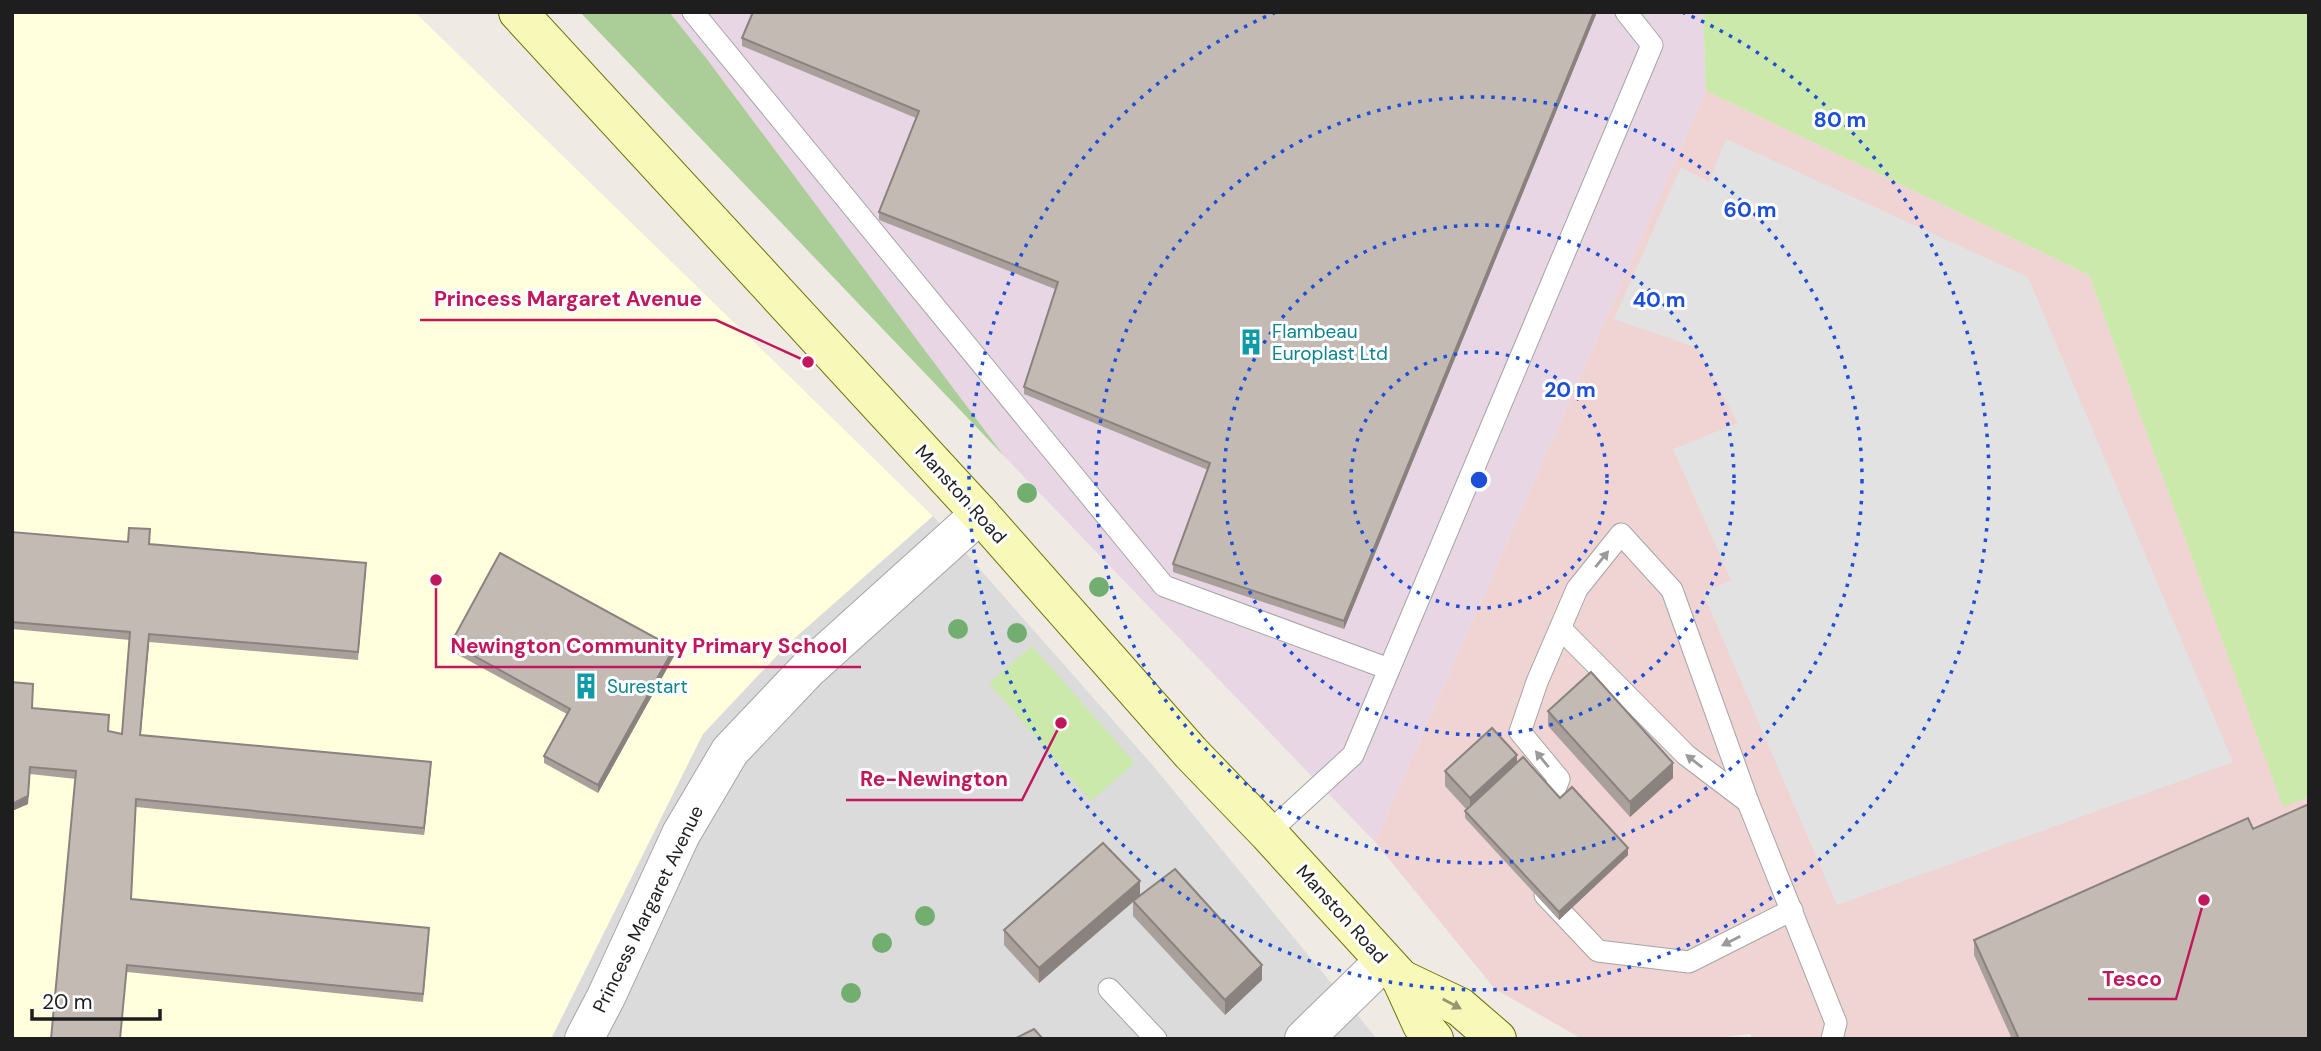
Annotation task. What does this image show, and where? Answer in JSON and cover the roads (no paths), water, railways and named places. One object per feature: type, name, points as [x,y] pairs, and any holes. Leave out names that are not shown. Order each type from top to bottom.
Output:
[{"type":"main road","name":"Manston Road","points":[[518,12],[979,514],[1191,753],[1393,970],[1422,1025],[1434,1039]]},
{"type":"main road","name":"Manston Road","points":[[1393,970],[1460,1007],[1497,1039]]},
{"type":"street","name":"Princess Margaret Avenue","points":[[584,1039],[681,834],[730,751],[807,670],[979,514]]},
{"type":"street","points":[[1304,1039],[1393,970]]},
{"type":"lane","points":[[693,12],[1164,586],[1389,669]]},
{"type":"lane","points":[[1268,833],[1353,755],[1653,45],[1626,12]]},
{"type":"lane","points":[[1536,836],[1559,779],[1520,732],[1536,682],[1577,589],[1621,534],[1672,590],[1748,802],[1836,1023],[1832,1039]]},
{"type":"lane","points":[[1561,629],[1686,755],[1748,802]]},
{"type":"lane","points":[[1532,881],[1598,951],[1689,962],[1792,910]]},
{"type":"lane","points":[[1109,989],[1156,1039]]},
{"type":"place","name":"Flambeau Europlast Ltd","points":[[1251,342]]},
{"type":"place","name":"Princess Margaret Avenue","points":[[808,362]]},
{"type":"place","name":"Newington Community Primary School","points":[[436,580]]},
{"type":"place","name":"Surestart","points":[[586,686]]},
{"type":"place","name":"Re-Newington","points":[[1061,723]]},
{"type":"place","name":"Tesco","points":[[2204,900]]}]
